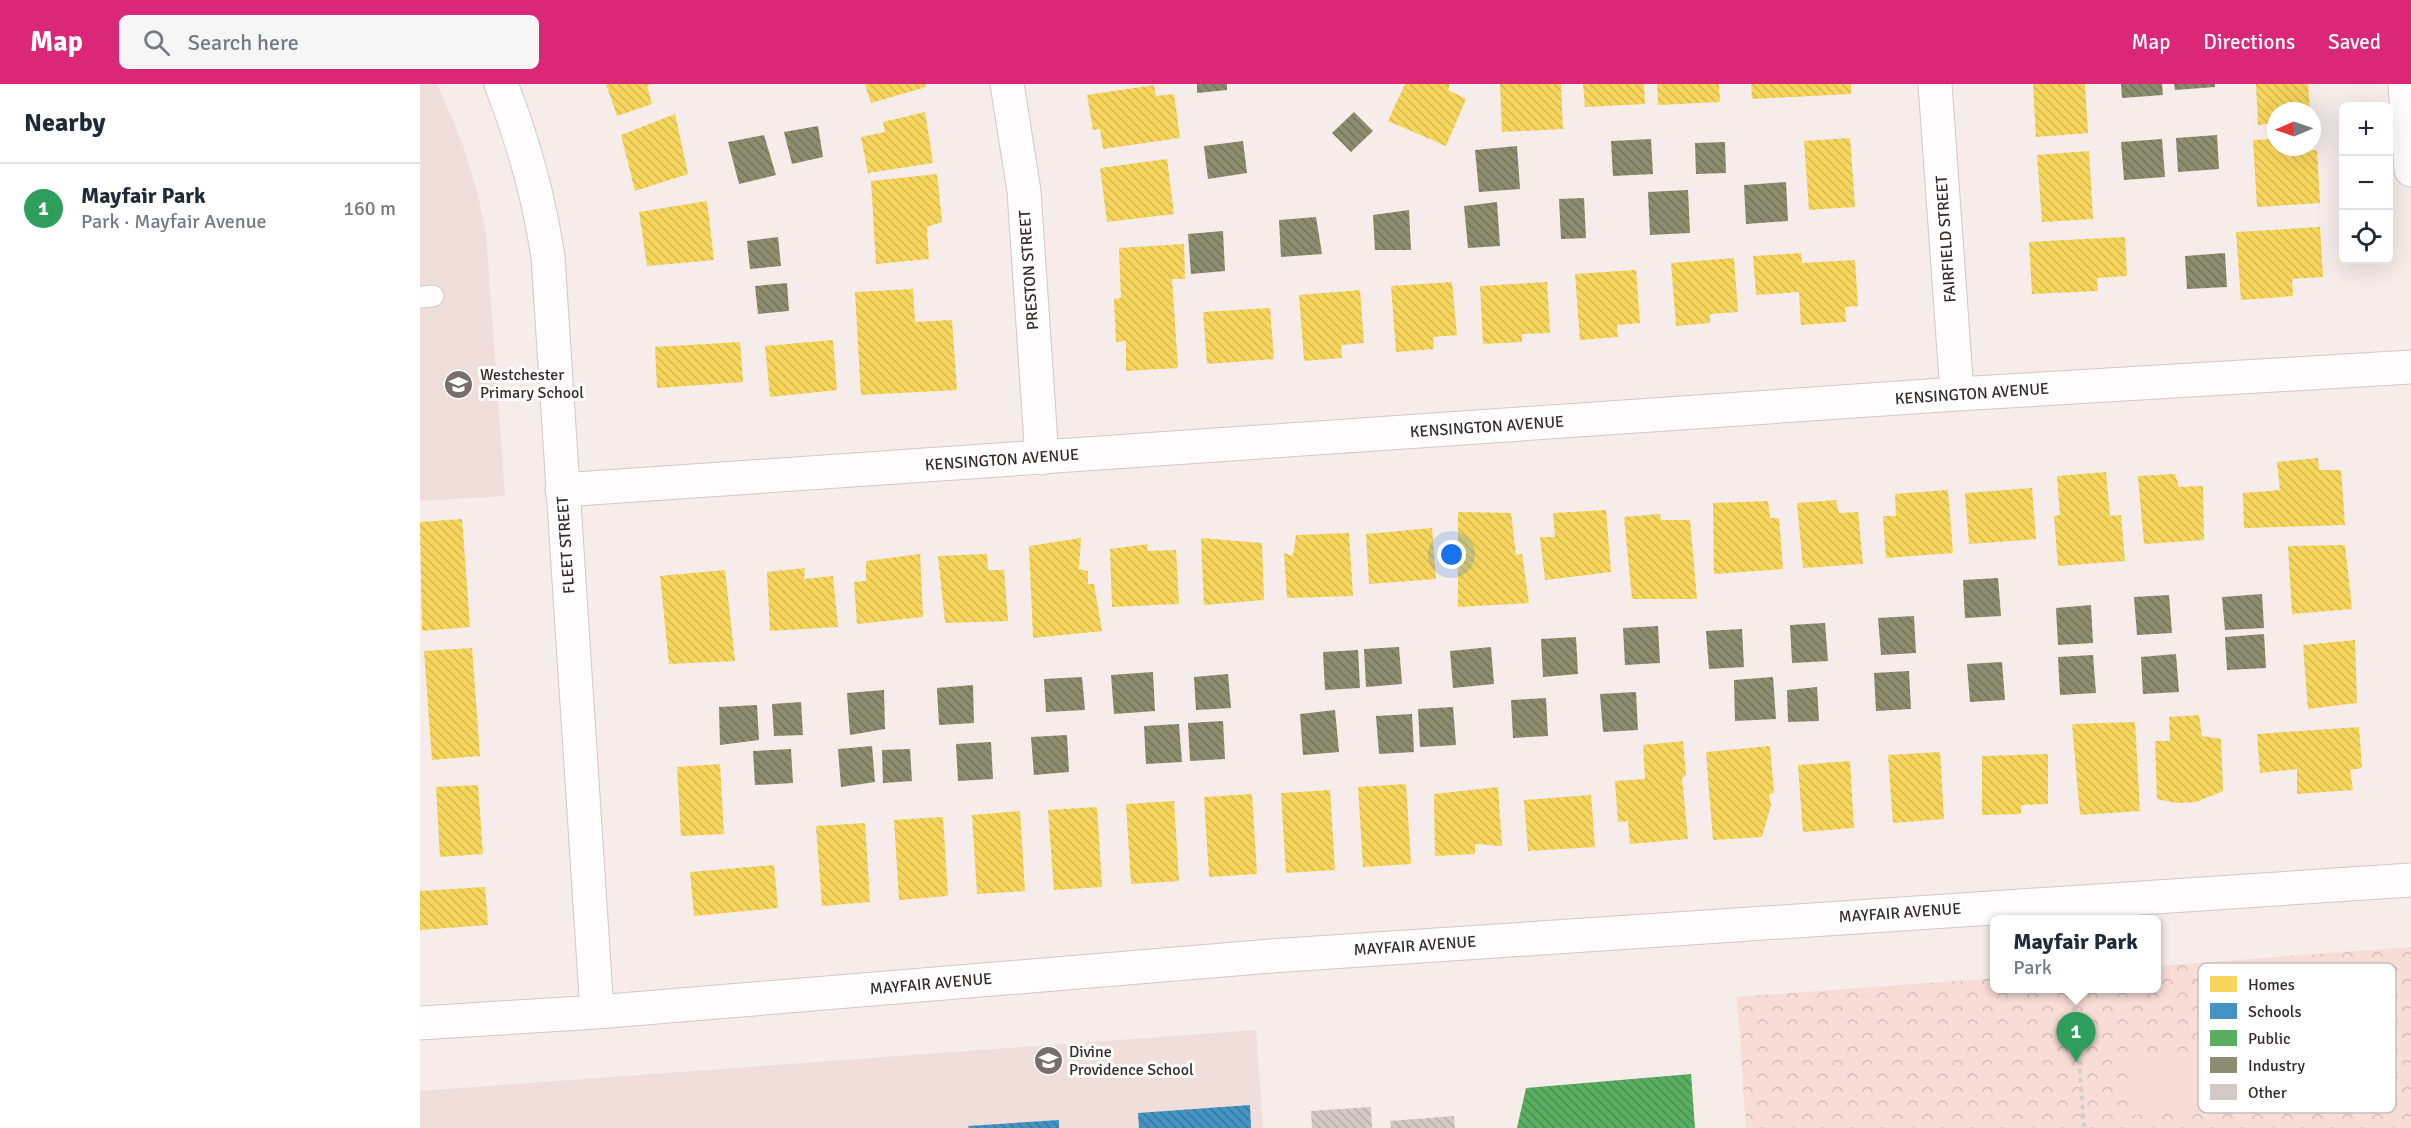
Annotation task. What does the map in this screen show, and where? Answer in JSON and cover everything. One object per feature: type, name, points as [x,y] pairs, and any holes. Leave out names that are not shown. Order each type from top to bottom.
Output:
[{"type":"street","name":"FLEET STREET","points":[[501,84],[516,123],[542,219],[550,288],[597,1012]]},
{"type":"street","name":"PRESTON STREET","points":[[1007,84],[1024,190],[1042,458]]},
{"type":"street","name":"FAIRFIELD STREET","points":[[1935,84],[1957,394]]},
{"type":"street","points":[[2405,84],[2411,170]]},
{"type":"street","name":"KENSINGTON AVENUE","points":[[562,490],[1957,394],[2411,368]]},
{"type":"street","name":"MAYFAIR AVENUE","points":[[420,1023],[597,1012],[1270,956],[2411,880]]},
{"type":"path","points":[[2074,993],[2084,1128]]},
{"type":"shaded area","name":"Westchester Primary School","points":[[420,84],[437,84],[462,142],[477,191],[486,234],[505,496],[420,501]]},
{"type":"shaded area","name":"Divine Providence School","points":[[1256,1030],[1263,1128],[420,1128],[420,1091]]},
{"type":"green space","points":[[2411,947],[2411,1128],[1746,1128],[1737,997],[1990,978],[1990,993],[2161,993],[2161,966]]},
{"type":"green space","points":[[2198,1054],[2198,1111],[2133,1115],[2129,1059]]},
{"type":"building: Homes","points":[[606,84],[651,84],[647,86],[652,104],[617,116]]},
{"type":"building: Homes","points":[[865,84],[925,84],[926,87],[871,103]]},
{"type":"building: Homes","points":[[1405,84],[1450,84],[1448,90],[1466,99],[1446,146],[1388,121]]},
{"type":"building: Homes","points":[[1500,84],[1561,84],[1563,129],[1502,132]]},
{"type":"building: Homes","points":[[1583,84],[1644,84],[1645,104],[1585,107]]},
{"type":"building: Homes","points":[[1657,84],[1719,84],[1720,102],[1658,105]]},
{"type":"building: Homes","points":[[1751,84],[1851,84],[1851,94],[1752,99]]},
{"type":"building: Homes","points":[[2033,84],[2085,84],[2088,133],[2036,137]]},
{"type":"building: Homes","points":[[2256,84],[2308,84],[2309,102],[2267,102],[2267,124],[2258,125]]},
{"type":"building: Homes","points":[[1154,85],[1156,96],[1174,94],[1180,138],[1103,149],[1100,129],[1093,130],[1087,95]]},
{"type":"building: Homes","points":[[925,112],[933,163],[868,173],[861,137],[885,132],[883,122]]},
{"type":"building: Homes","points":[[675,114],[688,174],[635,191],[621,135]]},
{"type":"building: Homes","points":[[1850,138],[1855,207],[1809,210],[1804,141]]},
{"type":"building: Homes","points":[[2267,139],[2267,156],[2317,156],[2320,203],[2257,207],[2253,140]]},
{"type":"building: Homes","points":[[2089,151],[2093,219],[2042,222],[2037,155]]},
{"type":"building: Homes","points":[[1167,159],[1174,214],[1107,222],[1100,168]]},
{"type":"building: Homes","points":[[937,174],[942,222],[927,227],[929,259],[876,264],[871,181]]},
{"type":"building: Homes","points":[[707,201],[714,260],[647,266],[639,212]]},
{"type":"building: Homes","points":[[2320,227],[2323,277],[2292,279],[2293,296],[2241,300],[2236,232]]},
{"type":"building: Homes","points":[[2125,237],[2127,276],[2097,278],[2098,291],[2032,294],[2029,242]]},
{"type":"building: Homes","points":[[1184,244],[1185,279],[1172,279],[1178,368],[1126,371],[1126,341],[1116,342],[1114,299],[1121,298],[1119,248]]},
{"type":"building: Homes","points":[[1801,253],[1802,263],[1855,260],[1858,306],[1845,307],[1846,322],[1801,325],[1799,292],[1756,295],[1753,256]]},
{"type":"building: Homes","points":[[1734,258],[1738,312],[1710,314],[1710,323],[1676,326],[1671,263]]},
{"type":"building: Homes","points":[[1636,270],[1640,323],[1617,325],[1618,337],[1580,340],[1575,274]]},
{"type":"building: Homes","points":[[1452,282],[1457,335],[1433,337],[1434,349],[1396,352],[1391,286]]},
{"type":"building: Homes","points":[[1547,282],[1550,333],[1522,334],[1522,342],[1483,344],[1480,286]]},
{"type":"building: Homes","points":[[913,289],[915,322],[952,320],[957,390],[861,395],[855,292]]},
{"type":"building: Homes","points":[[1360,290],[1364,343],[1341,345],[1342,358],[1304,361],[1299,295]]},
{"type":"building: Homes","points":[[1270,308],[1274,359],[1207,364],[1203,312]]},
{"type":"building: Homes","points":[[833,340],[837,390],[770,397],[765,346]]},
{"type":"building: Homes","points":[[740,342],[743,382],[657,388],[655,347]]},
{"type":"building: Homes","points":[[2318,458],[2319,470],[2341,470],[2345,525],[2244,528],[2243,493],[2280,490],[2277,462]]},
{"type":"building: Homes","points":[[2106,472],[2110,516],[2121,515],[2125,561],[2058,566],[2054,516],[2060,515],[2057,476]]},
{"type":"building: Homes","points":[[2175,474],[2179,487],[2203,486],[2204,540],[2144,544],[2138,476]]},
{"type":"building: Homes","points":[[2032,488],[2036,539],[1969,544],[1965,493]]},
{"type":"building: Homes","points":[[1948,490],[1953,553],[1886,558],[1883,516],[1896,516],[1895,494]]},
{"type":"building: Homes","points":[[1836,500],[1839,513],[1858,512],[1863,564],[1803,568],[1797,503]]},
{"type":"building: Homes","points":[[1768,501],[1770,518],[1779,518],[1783,569],[1714,574],[1713,503]]},
{"type":"building: Homes","points":[[1606,510],[1611,572],[1545,580],[1540,537],[1555,537],[1553,513]]},
{"type":"building: Homes","points":[[1458,512],[1511,513],[1516,555],[1522,554],[1529,603],[1458,607]]},
{"type":"building: Homes","points":[[1660,514],[1661,520],[1690,520],[1697,599],[1632,599],[1624,517]]},
{"type":"building: Homes","points":[[462,519],[470,627],[422,631],[420,522]]},
{"type":"building: Homes","points":[[1432,528],[1436,579],[1369,584],[1366,534]]},
{"type":"building: Homes","points":[[1349,533],[1353,596],[1287,598],[1284,553],[1293,556],[1296,535]]},
{"type":"building: Homes","points":[[1081,538],[1079,569],[1088,571],[1088,584],[1094,584],[1102,631],[1033,638],[1029,546]]},
{"type":"building: Homes","points":[[1201,538],[1262,543],[1264,600],[1204,605]]},
{"type":"building: Homes","points":[[1148,544],[1147,551],[1176,550],[1179,604],[1112,607],[1110,549]]},
{"type":"building: Homes","points":[[2345,545],[2352,609],[2292,614],[2288,546]]},
{"type":"building: Homes","points":[[920,554],[923,617],[857,624],[854,582],[866,581],[866,561]]},
{"type":"building: Homes","points":[[987,554],[988,570],[1004,570],[1008,621],[945,623],[938,556]]},
{"type":"building: Homes","points":[[805,568],[804,579],[833,576],[838,627],[770,631],[767,572]]},
{"type":"building: Homes","points":[[725,570],[735,661],[669,664],[660,576]]},
{"type":"building: Homes","points":[[2355,640],[2357,703],[2308,709],[2303,645]]},
{"type":"building: Homes","points":[[472,648],[480,756],[432,760],[424,651]]},
{"type":"building: Homes","points":[[2199,715],[2202,736],[2221,739],[2223,791],[2196,802],[2177,803],[2157,799],[2155,741],[2170,741],[2169,717]]},
{"type":"building: Homes","points":[[2135,722],[2140,811],[2080,815],[2072,724]]},
{"type":"building: Homes","points":[[2359,727],[2362,768],[2350,770],[2353,790],[2297,794],[2297,769],[2260,773],[2257,734]]},
{"type":"building: Homes","points":[[1683,741],[1686,776],[1682,778],[1688,839],[1630,844],[1628,821],[1618,822],[1615,781],[1645,779],[1643,745]]},
{"type":"building: Homes","points":[[1770,746],[1774,793],[1769,794],[1771,805],[1762,837],[1713,840],[1706,752]]},
{"type":"building: Homes","points":[[1940,752],[1944,819],[1893,823],[1888,755]]},
{"type":"building: Homes","points":[[2048,754],[2048,804],[2021,805],[2021,814],[1982,815],[1982,756]]},
{"type":"building: Homes","points":[[1850,761],[1854,828],[1803,832],[1798,765]]},
{"type":"building: Homes","points":[[720,764],[724,834],[681,836],[677,767]]},
{"type":"building: Homes","points":[[1406,784],[1411,864],[1363,867],[1358,787]]},
{"type":"building: Homes","points":[[478,785],[483,854],[440,857],[436,787]]},
{"type":"building: Homes","points":[[1498,787],[1502,846],[1475,844],[1475,854],[1435,856],[1434,794]]},
{"type":"building: Homes","points":[[1330,790],[1335,870],[1286,873],[1281,793]]},
{"type":"building: Homes","points":[[1252,794],[1257,874],[1209,877],[1204,797]]},
{"type":"building: Homes","points":[[1591,795],[1595,847],[1528,851],[1524,800]]},
{"type":"building: Homes","points":[[1174,801],[1179,881],[1131,884],[1126,804]]},
{"type":"building: Homes","points":[[1097,807],[1102,887],[1054,890],[1048,810]]},
{"type":"building: Homes","points":[[1020,811],[1025,891],[977,894],[972,815]]},
{"type":"building: Homes","points":[[943,817],[948,896],[899,900],[894,820]]},
{"type":"building: Homes","points":[[865,823],[870,902],[822,906],[816,826]]},
{"type":"building: Homes","points":[[774,865],[778,908],[694,916],[690,872]]},
{"type":"building: Homes","points":[[485,887],[488,925],[420,930],[420,891]]},
{"type":"building: Schools","points":[[1250,1105],[1251,1128],[1139,1128],[1138,1113]]},
{"type":"building: Schools","points":[[1059,1120],[1059,1128],[969,1128],[968,1126]]},
{"type":"building: Public","points":[[1691,1074],[1695,1128],[1517,1128],[1526,1088]]},
{"type":"building: Industry","points":[[1197,84],[1227,84],[1227,90],[1197,93]]},
{"type":"building: Industry","points":[[2121,84],[2162,84],[2163,95],[2122,98]]},
{"type":"building: Industry","points":[[2174,84],[2215,84],[2215,87],[2175,90]]},
{"type":"building: Industry","points":[[1354,112],[1373,131],[1351,152],[1332,133]]},
{"type":"building: Industry","points":[[818,126],[823,157],[792,164],[784,132]]},
{"type":"building: Industry","points":[[764,135],[776,175],[739,184],[728,142]]},
{"type":"building: Industry","points":[[2217,135],[2219,169],[2178,172],[2176,138]]},
{"type":"building: Industry","points":[[1651,139],[1653,174],[1613,176],[1611,141]]},
{"type":"building: Industry","points":[[2162,139],[2165,177],[2124,180],[2121,142]]},
{"type":"building: Industry","points":[[1243,141],[1247,173],[1208,179],[1204,146]]},
{"type":"building: Industry","points":[[1725,142],[1726,173],[1696,174],[1695,143]]},
{"type":"building: Industry","points":[[1517,146],[1520,189],[1479,192],[1475,150]]},
{"type":"building: Industry","points":[[1786,182],[1788,221],[1746,224],[1744,185]]},
{"type":"building: Industry","points":[[1688,190],[1690,233],[1650,235],[1648,192]]},
{"type":"building: Industry","points":[[1584,198],[1586,238],[1561,239],[1559,199]]},
{"type":"building: Industry","points":[[1497,202],[1500,246],[1468,248],[1464,206]]},
{"type":"building: Industry","points":[[1409,210],[1411,250],[1375,250],[1373,215]]},
{"type":"building: Industry","points":[[1316,217],[1322,254],[1281,257],[1279,220]]},
{"type":"building: Industry","points":[[1223,231],[1225,271],[1191,274],[1188,234]]},
{"type":"building: Industry","points":[[778,237],[781,266],[750,269],[747,241]]},
{"type":"building: Industry","points":[[2225,253],[2227,287],[2187,289],[2185,256]]},
{"type":"building: Industry","points":[[787,283],[789,311],[758,314],[755,286]]},
{"type":"building: Industry","points":[[1998,578],[2001,616],[1965,618],[1963,580]]},
{"type":"building: Industry","points":[[2262,594],[2264,628],[2225,630],[2222,597]]},
{"type":"building: Industry","points":[[2169,595],[2172,633],[2137,635],[2134,597]]},
{"type":"building: Industry","points":[[2091,605],[2093,643],[2058,645],[2056,608]]},
{"type":"building: Industry","points":[[1914,616],[1916,653],[1881,655],[1878,618]]},
{"type":"building: Industry","points":[[1825,623],[1828,661],[1792,663],[1790,625]]},
{"type":"building: Industry","points":[[1658,626],[1660,663],[1625,665],[1623,628]]},
{"type":"building: Industry","points":[[1742,629],[1744,667],[1709,669],[1706,631]]},
{"type":"building: Industry","points":[[2264,634],[2266,668],[2227,670],[2225,637]]},
{"type":"building: Industry","points":[[1576,637],[1578,674],[1543,677],[1541,639]]},
{"type":"building: Industry","points":[[1399,647],[1402,684],[1366,687],[1364,649]]},
{"type":"building: Industry","points":[[1491,647],[1494,684],[1453,688],[1450,651]]},
{"type":"building: Industry","points":[[1358,650],[1360,688],[1325,690],[1323,652]]},
{"type":"building: Industry","points":[[2176,654],[2179,692],[2143,694],[2141,657]]},
{"type":"building: Industry","points":[[2093,655],[2096,693],[2060,695],[2058,657]]},
{"type":"building: Industry","points":[[2002,662],[2005,700],[1970,702],[1967,664]]},
{"type":"building: Industry","points":[[1909,671],[1911,709],[1876,711],[1874,673]]},
{"type":"building: Industry","points":[[1153,672],[1155,711],[1114,714],[1111,675]]},
{"type":"building: Industry","points":[[1228,674],[1231,708],[1196,710],[1194,677]]},
{"type":"building: Industry","points":[[1082,677],[1085,710],[1046,712],[1044,679]]},
{"type":"building: Industry","points":[[1773,677],[1776,719],[1735,721],[1734,680]]},
{"type":"building: Industry","points":[[973,685],[974,723],[939,725],[937,688]]},
{"type":"building: Industry","points":[[1817,687],[1819,721],[1788,722],[1787,690]]},
{"type":"building: Industry","points":[[884,690],[885,729],[850,735],[847,693]]},
{"type":"building: Industry","points":[[1636,692],[1638,730],[1603,732],[1600,694]]},
{"type":"building: Industry","points":[[1546,698],[1548,736],[1513,738],[1511,700]]},
{"type":"building: Industry","points":[[801,702],[803,735],[774,736],[772,704]]},
{"type":"building: Industry","points":[[757,705],[759,740],[720,745],[719,707]]},
{"type":"building: Industry","points":[[1453,707],[1456,745],[1420,747],[1418,709]]},
{"type":"building: Industry","points":[[1335,710],[1339,752],[1303,755],[1300,714]]},
{"type":"building: Industry","points":[[1412,714],[1414,752],[1379,754],[1376,716]]},
{"type":"building: Industry","points":[[1223,721],[1225,759],[1190,761],[1188,723]]},
{"type":"building: Industry","points":[[1179,724],[1182,762],[1146,764],[1144,726]]},
{"type":"building: Industry","points":[[1067,735],[1069,772],[1034,775],[1031,737]]},
{"type":"building: Industry","points":[[991,742],[993,779],[958,781],[956,744]]},
{"type":"building: Industry","points":[[872,746],[875,782],[841,787],[838,749]]},
{"type":"building: Industry","points":[[791,749],[793,783],[755,785],[753,751]]},
{"type":"building: Industry","points":[[910,749],[912,781],[883,783],[882,750]]},
{"type":"building: Other","points":[[1371,1107],[1372,1128],[1312,1128],[1311,1111]]},
{"type":"building: Other","points":[[1454,1116],[1455,1128],[1391,1128],[1390,1121]]},
{"type":"place","name":"Westchester Primary School","points":[[459,384]]},
{"type":"place","name":"Divine Providence School","points":[[1048,1061]]},
{"type":"place","name":"Mayfair Park","points":[[2076,1062]]}]
